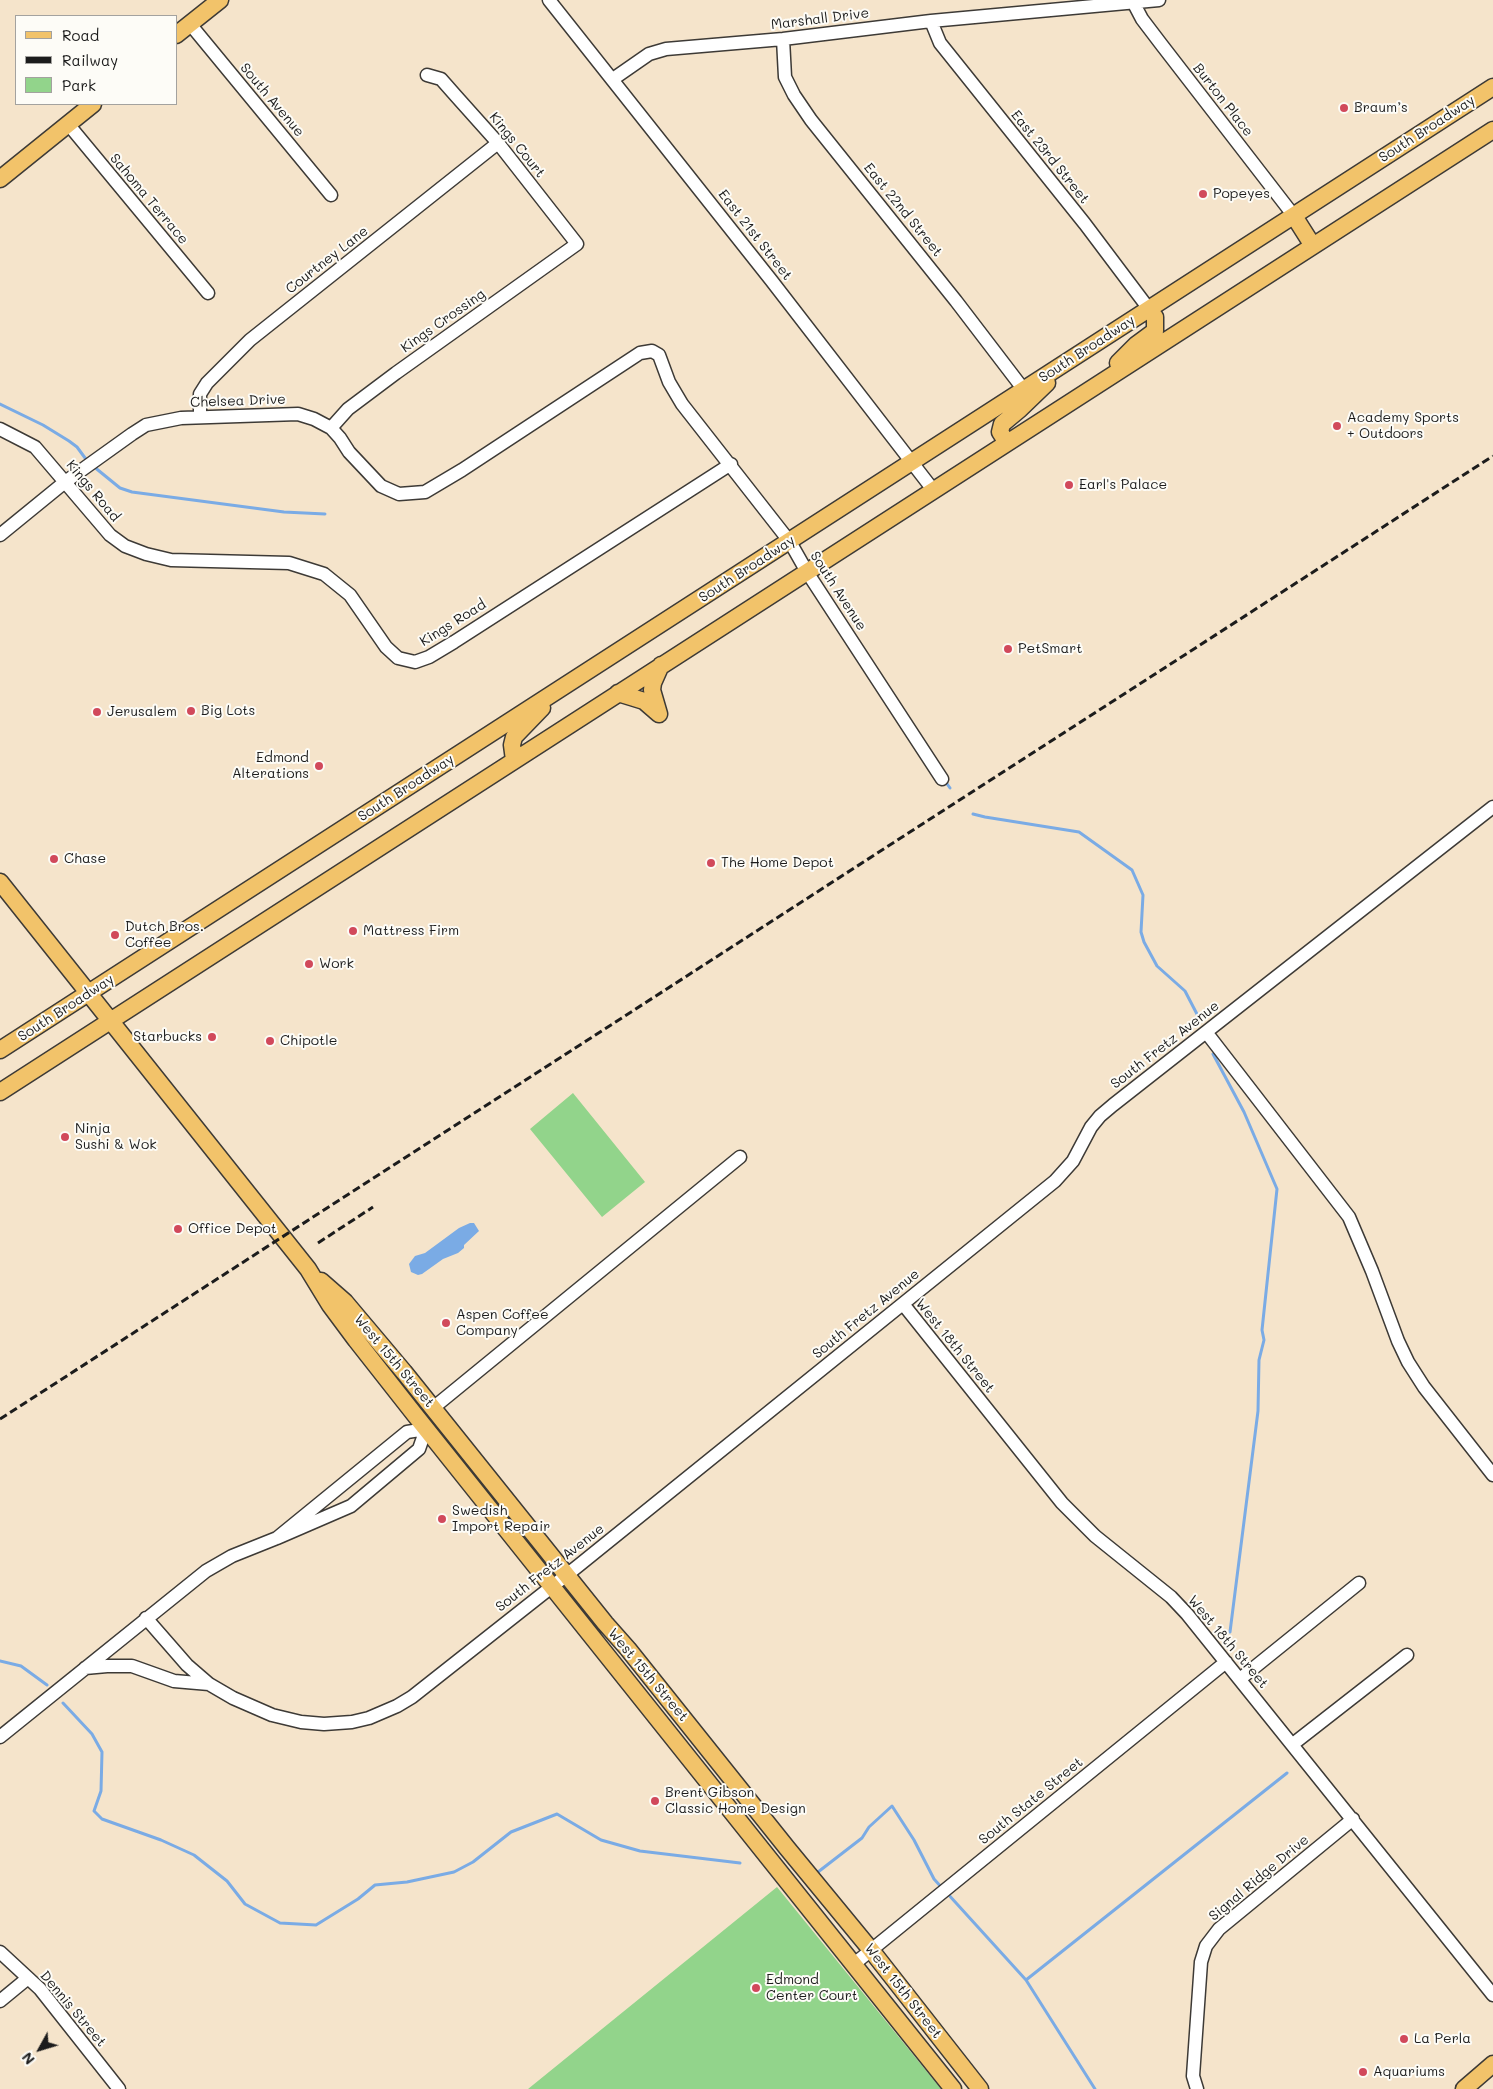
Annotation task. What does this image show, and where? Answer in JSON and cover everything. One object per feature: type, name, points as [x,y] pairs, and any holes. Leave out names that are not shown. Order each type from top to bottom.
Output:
[{"type":"main road","points":[[178,34],[220,0]]},
{"type":"main road","name":"South Broadway","points":[[0,1050],[1493,87]]},
{"type":"main road","points":[[0,179],[92,105]]},
{"type":"main road","points":[[0,1092],[1493,130]]},
{"type":"main road","points":[[1294,216],[1313,246]]},
{"type":"main road","points":[[1100,382],[1136,345],[1155,331],[1156,317],[1149,309]]},
{"type":"main road","points":[[1007,443],[1000,432],[1002,424],[1072,359]]},
{"type":"main road","points":[[618,693],[644,701],[659,714],[652,690],[653,683],[661,666]]},
{"type":"main road","points":[[514,760],[512,745],[514,737],[559,690]]},
{"type":"main road","name":"West 15th Street","points":[[0,882],[308,1269],[356,1340],[426,1429],[953,2089]]},
{"type":"main road","name":"West 15th Street","points":[[308,1269],[345,1302],[433,1408],[871,1950],[980,2089]]},
{"type":"main road","points":[[426,1429],[433,1408]]},
{"type":"main road","points":[[1464,2089],[1493,2064]]},
{"type":"street","name":"East 21st Street","points":[[548,0],[934,491]]},
{"type":"street","name":"Marshall Drive","points":[[612,79],[649,54],[666,49],[783,39],[932,21],[1132,1],[1159,0]]},
{"type":"street","name":"Burton Place","points":[[1132,1],[1157,38],[1294,216]]},
{"type":"street","name":"East 23rd Street","points":[[932,21],[940,43],[1085,224],[1149,309]]},
{"type":"street","name":"South Avenue","points":[[190,24],[331,195]]},
{"type":"street","name":"East 22nd Street","points":[[783,39],[785,77],[794,95],[964,310],[1024,390]]},
{"type":"street","name":"Kings Court","points":[[427,75],[442,80],[498,143],[576,244]]},
{"type":"street","name":"Sahoma Terrace","points":[[68,124],[208,293]]},
{"type":"street","name":"Courtney Lane","points":[[200,416],[200,394],[207,382],[250,340],[498,143]]},
{"type":"street","name":"Kings Crossing","points":[[331,428],[348,409],[576,244]]},
{"type":"street","name":"South Avenue","points":[[652,351],[660,355],[669,382],[682,404],[731,464],[790,542],[807,572],[942,780]]},
{"type":"street","name":"Chelsea Drive","points":[[0,535],[96,458],[146,425],[200,416],[298,414],[314,419],[331,428],[349,452],[380,486],[399,494],[424,492],[462,470],[640,353],[652,351]]},
{"type":"street","name":"Kings Road","points":[[0,429],[34,447],[110,535],[125,546],[146,554],[171,560],[288,563],[324,574],[350,595],[386,647],[398,658],[415,662],[429,657],[454,642],[731,464]]},
{"type":"street","name":"South Fretz Avenue","points":[[146,1618],[188,1665],[209,1684],[233,1698],[272,1715],[301,1722],[324,1724],[352,1722],[369,1718],[397,1706],[412,1697],[1055,1180],[1073,1161],[1082,1142],[1100,1116],[1493,807]]},
{"type":"street","points":[[1206,1032],[1349,1217],[1408,1362],[1424,1387],[1493,1475]]},
{"type":"street","points":[[433,1408],[740,1157]]},
{"type":"street","name":"West 18th Street","points":[[902,1304],[1062,1503],[1095,1536],[1171,1597],[1187,1614],[1493,1995]]},
{"type":"street","points":[[0,1737],[206,1571],[232,1556],[277,1538],[351,1506],[419,1449],[426,1429],[407,1432],[277,1538]]},
{"type":"street","points":[[1240,1679],[1359,1583]]},
{"type":"street","points":[[1293,1744],[1407,1655]]},
{"type":"street","name":"South State Street","points":[[854,1964],[1226,1662]]},
{"type":"street","name":"South Fretz Avenue","points":[[85,1668],[132,1666],[174,1681],[209,1684]]},
{"type":"street","name":"Signal Ridge Drive","points":[[1197,2089],[1193,2076],[1200,1971],[1206,1946],[1219,1929],[1353,1819]]},
{"type":"street","name":"Dennis Street","points":[[0,1952],[40,1989],[119,2089]]},
{"type":"street","points":[[0,2001],[28,1978]]},
{"type":"green space","points":[[573,1093],[645,1182],[602,1217],[530,1129]]},
{"type":"green space","name":"Edmond Center Court","points":[[777,1887],[941,2089],[528,2089]]},
{"type":"water","points":[[474,1223],[479,1231],[458,1253],[443,1259],[422,1274],[418,1275],[411,1272],[409,1264],[415,1256],[425,1253],[459,1228]]},
{"type":"waterway","points":[[0,404],[43,425],[69,441],[77,447],[88,462]]},
{"type":"waterway","points":[[93,466],[120,488],[132,492],[284,512],[325,514]]},
{"type":"waterway","points":[[945,781],[950,788]]},
{"type":"waterway","points":[[973,814],[1079,832],[1132,870],[1143,895],[1141,932],[1144,942],[1157,966],[1185,991],[1199,1018]]},
{"type":"waterway","points":[[1213,1054],[1244,1112],[1277,1189],[1262,1330],[1264,1340],[1259,1360],[1258,1411],[1230,1632]]},
{"type":"waterway","points":[[0,1661],[21,1666],[47,1685]]},
{"type":"waterway","points":[[63,1703],[92,1734],[102,1752],[101,1791],[94,1811],[102,1819],[161,1840],[194,1855],[227,1881],[245,1904],[280,1923],[316,1925],[358,1899],[375,1885],[407,1882],[454,1872],[473,1862],[511,1832],[557,1814],[601,1840],[640,1851],[740,1863]]},
{"type":"waterway","points":[[1026,1980],[1287,1773]]},
{"type":"waterway","points":[[818,1872],[862,1838],[869,1827],[892,1806],[914,1840],[934,1879],[943,1889]]},
{"type":"waterway","points":[[947,1893],[1026,1980],[1095,2089]]},
{"type":"railway","points":[[0,1419],[1493,456]]},
{"type":"railway","points":[[318,1243],[373,1207]]},
{"type":"place","name":"Braum’s","points":[[1344,108]]},
{"type":"place","name":"Popeyes","points":[[1203,194]]},
{"type":"place","name":"Academy Sports + Outdoors","points":[[1337,426]]},
{"type":"place","name":"Earl's Palace","points":[[1069,485]]},
{"type":"place","name":"PetSmart","points":[[1008,649]]},
{"type":"place","name":"Big Lots","points":[[191,711]]},
{"type":"place","name":"Jerusalem","points":[[97,712]]},
{"type":"place","name":"Edmond Alterations","points":[[319,766]]},
{"type":"place","name":"Chase","points":[[54,859]]},
{"type":"place","name":"The Home Depot","points":[[711,863]]},
{"type":"place","name":"Mattress Firm","points":[[353,931]]},
{"type":"place","name":"Dutch Bros. Coffee","points":[[115,935]]},
{"type":"place","name":"Work","points":[[309,964]]},
{"type":"place","name":"Starbucks","points":[[212,1037]]},
{"type":"place","name":"Chipotle","points":[[270,1041]]},
{"type":"place","name":"Ninja Sushi & Wok","points":[[65,1137]]},
{"type":"place","name":"Office Depot","points":[[178,1229]]},
{"type":"place","name":"Aspen Coffee Company","points":[[446,1323]]},
{"type":"place","name":"Swedish Import Repair","points":[[442,1519]]},
{"type":"place","name":"Brent Gibson Classic Home Design","points":[[655,1801]]},
{"type":"place","name":"Edmond Center Court","points":[[756,1988]]},
{"type":"place","name":"La Perla","points":[[1404,2039]]},
{"type":"place","name":"Aquariums","points":[[1363,2072]]}]
